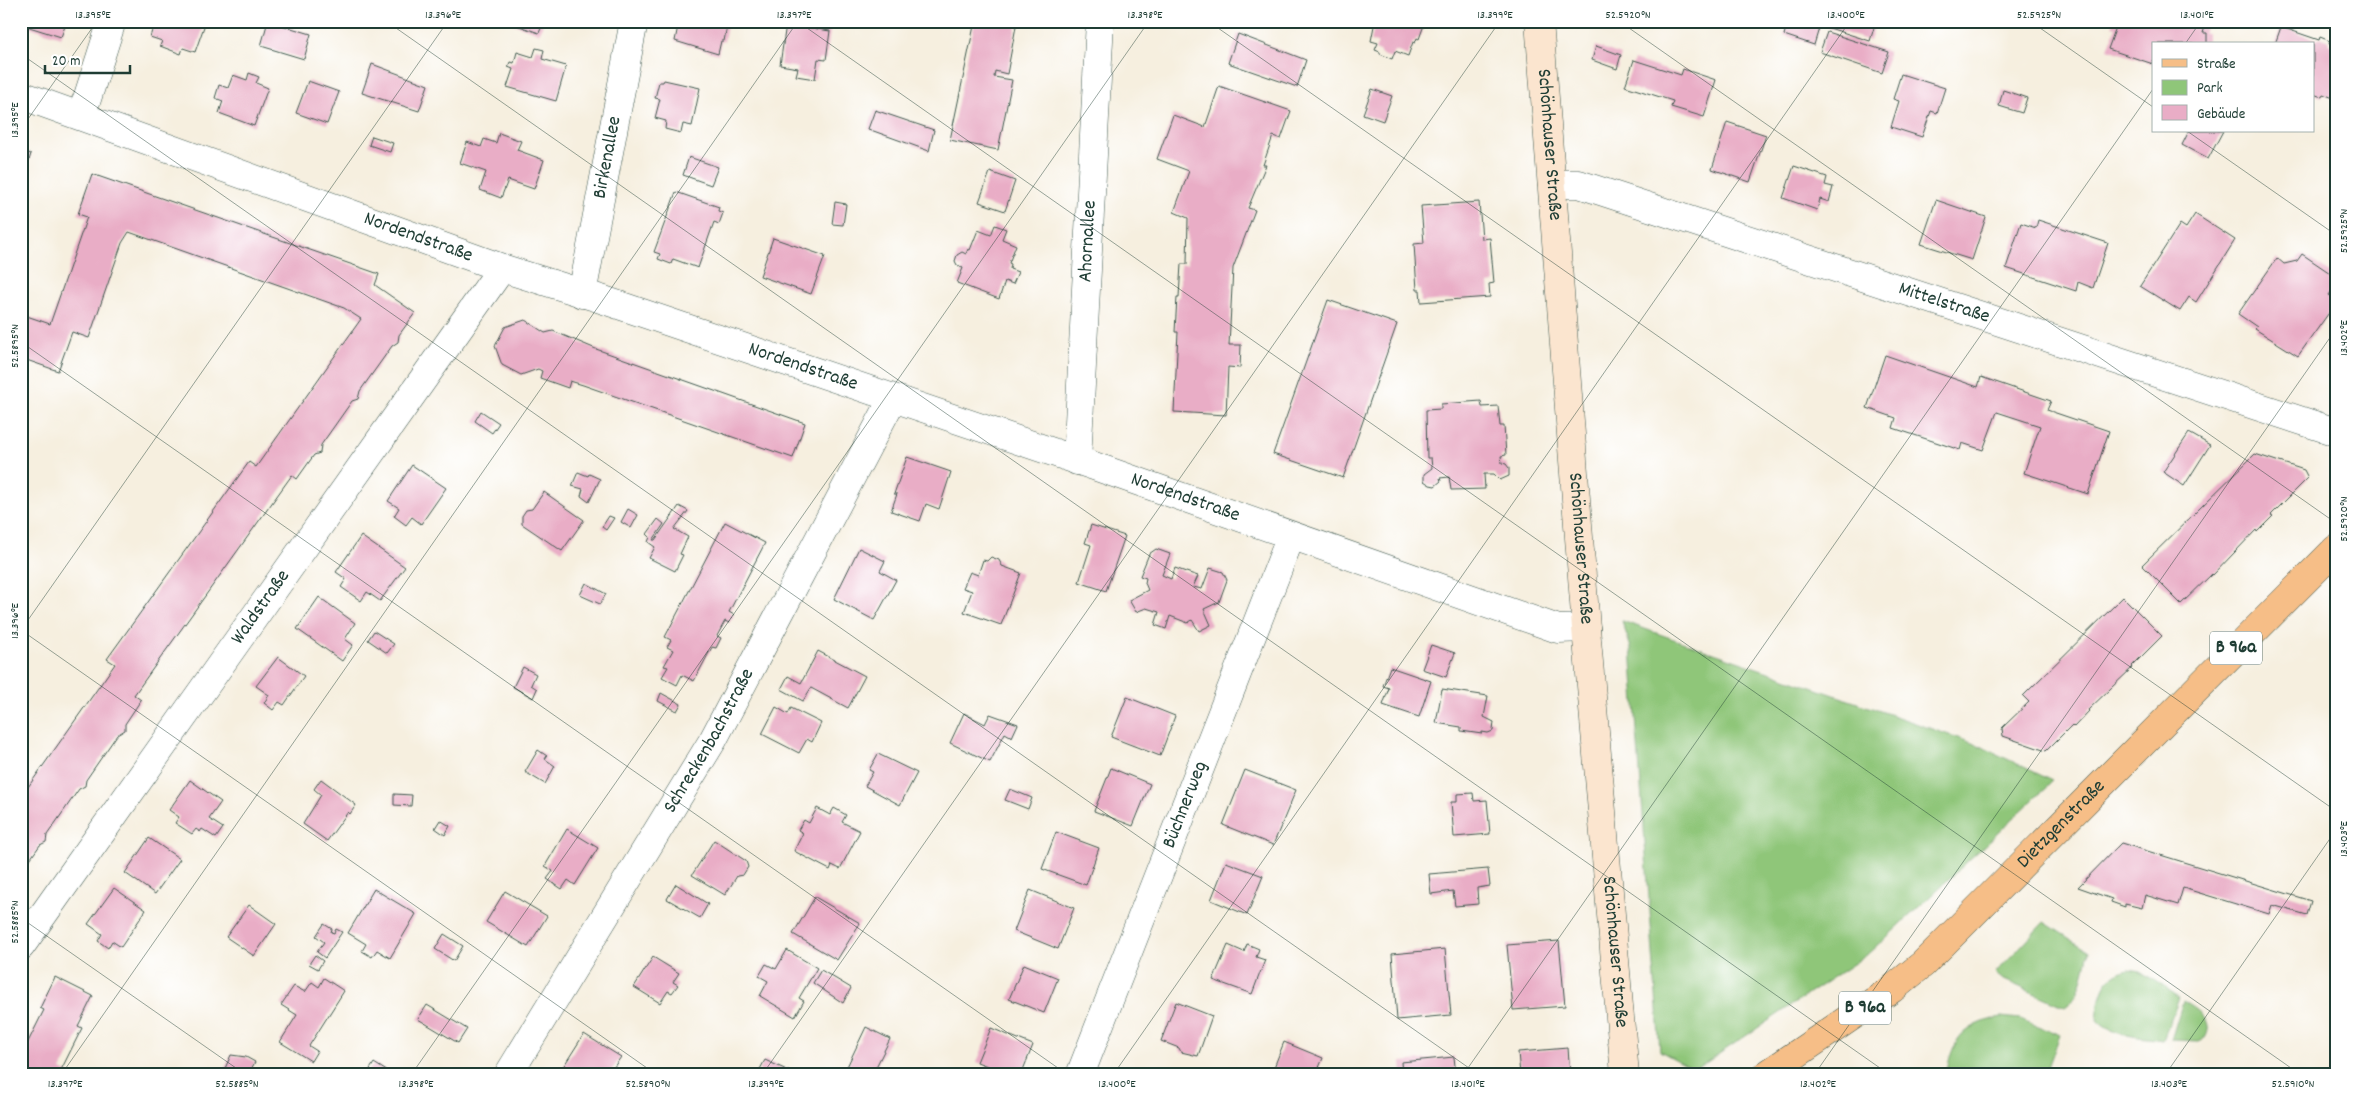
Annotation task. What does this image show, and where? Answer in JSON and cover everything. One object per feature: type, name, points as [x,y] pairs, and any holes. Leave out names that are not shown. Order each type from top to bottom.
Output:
[{"type":"main road","name":"Dietzgenstraße","points":[[1766,1075],[1892,990],[1923,964],[2336,549]]},
{"type":"street","points":[[79,115],[87,99],[112,21]]},
{"type":"street","name":"Birkenallee","points":[[582,294],[634,21]]},
{"type":"street","name":"Ahornallee","points":[[1077,461],[1100,21]]},
{"type":"street","name":"Schönhauser Straße","points":[[1539,21],[1586,628],[1624,1075]]},
{"type":"street","name":"Nordendstraße","points":[[21,95],[502,268],[893,398],[1558,629],[1586,628]]},
{"type":"street","name":"Mittelstraße","points":[[1552,184],[1579,184],[2336,432]]},
{"type":"street","name":"Waldstraße","points":[[21,946],[502,268]]},
{"type":"street","name":"Schreckenbachstraße","points":[[508,1075],[713,740],[893,398]]},
{"type":"street","name":"Büchnerweg","points":[[1080,1075],[1290,536]]},
{"type":"green space","points":[[1622,621],[1978,745],[2053,781],[1871,952],[1695,1070],[1660,1051],[1631,648]]},
{"type":"green space","points":[[2044,922],[2089,951],[2079,989],[2065,1007],[2002,979],[1995,973]]},
{"type":"green space","points":[[2129,969],[2140,971],[2179,997],[2163,1040],[2119,1033],[2103,1026],[2097,1020],[2101,995],[2107,981],[2120,972]]},
{"type":"green space","points":[[2183,1001],[2199,1011],[2206,1020],[2208,1032],[2205,1038],[2199,1041],[2171,1040]]},
{"type":"green space","points":[[2001,1017],[2020,1019],[2060,1035],[2045,1075],[1946,1075],[1952,1051],[1962,1035],[1978,1024]]},
{"type":"building","points":[[21,21],[67,21],[61,37],[23,25],[21,29]]},
{"type":"building","points":[[155,21],[206,21],[195,52],[183,48],[181,54],[160,46],[162,41],[150,37]]},
{"type":"building","points":[[268,21],[311,34],[304,59],[261,46]]},
{"type":"building","points":[[505,21],[544,21],[539,33]]},
{"type":"building","points":[[679,21],[728,21],[724,41],[721,41],[718,54],[675,41]]},
{"type":"building","points":[[975,21],[1017,21],[1007,74],[995,71],[994,77],[1012,80],[998,150],[950,140]]},
{"type":"building","points":[[1375,21],[1423,21],[1422,24],[1424,25],[1419,39],[1417,38],[1415,43],[1413,42],[1408,56],[1395,51],[1392,59],[1375,50],[1378,43],[1371,41]]},
{"type":"building","points":[[1788,21],[1876,21],[1870,41],[1820,25],[1814,45],[1784,35]]},
{"type":"building","points":[[2112,21],[2207,21],[2203,33],[2207,33],[2207,42],[2152,42],[2152,64],[2108,49],[2116,27],[2112,26]]},
{"type":"building","points":[[786,24],[830,31],[826,60],[818,59],[815,79],[796,76],[798,68],[780,65]]},
{"type":"building","points":[[2281,27],[2319,40],[2320,37],[2330,41],[2329,44],[2336,46],[2336,99],[2323,94],[2322,97],[2314,94],[2314,42],[2276,42]]},
{"type":"building","points":[[1827,32],[1889,52],[1882,73],[1820,52]]},
{"type":"building","points":[[1238,34],[1306,60],[1297,87],[1228,63]]},
{"type":"building","points":[[1596,46],[1621,55],[1617,69],[1592,60]]},
{"type":"building","points":[[536,48],[544,50],[542,59],[566,66],[556,101],[507,87],[513,69],[508,67],[510,62],[514,63],[517,52],[533,57]]},
{"type":"building","points":[[1634,60],[1681,75],[1683,69],[1716,80],[1704,117],[1671,107],[1673,101],[1625,86]]},
{"type":"building","points":[[372,64],[428,85],[419,111],[362,93]]},
{"type":"building","points":[[249,73],[259,77],[256,83],[268,88],[254,126],[219,113],[223,101],[215,98],[219,85],[228,88],[233,75],[247,80]]},
{"type":"building","points":[[1901,74],[1945,88],[1937,113],[1931,111],[1922,137],[1891,127],[1899,101],[1893,99]]},
{"type":"building","points":[[664,80],[700,88],[692,126],[683,124],[681,133],[665,129],[666,121],[655,118],[660,99],[655,98],[659,82]]},
{"type":"building","points":[[308,81],[339,92],[327,124],[296,113]]},
{"type":"building","points":[[1219,86],[1291,111],[1281,139],[1273,136],[1263,165],[1266,165],[1248,208],[1255,210],[1233,268],[1229,345],[1241,345],[1240,368],[1228,367],[1226,415],[1174,412],[1178,332],[1175,332],[1177,297],[1179,297],[1181,264],[1187,264],[1188,218],[1174,212],[1189,171],[1157,159],[1173,115],[1205,127]]},
{"type":"building","points":[[1372,89],[1392,96],[1383,121],[1363,114]]},
{"type":"building","points":[[2003,90],[2027,98],[2022,113],[1999,106]]},
{"type":"building","points":[[875,110],[934,130],[929,151],[868,129]]},
{"type":"building","points":[[1727,122],[1766,135],[1750,182],[1712,169]]},
{"type":"building","points":[[2188,132],[2222,132],[2208,159],[2182,145]]},
{"type":"building","points":[[499,133],[521,141],[517,150],[544,160],[534,189],[508,180],[501,198],[480,190],[486,172],[460,163],[467,142],[481,147],[484,139],[496,143]]},
{"type":"building","points":[[372,136],[393,143],[390,152],[369,145]]},
{"type":"building","points":[[21,150],[31,154],[22,181],[21,181]]},
{"type":"building","points":[[689,157],[718,167],[711,185],[683,175]]},
{"type":"building","points":[[1794,166],[1827,177],[1825,185],[1833,187],[1829,202],[1820,199],[1817,210],[1783,198]]},
{"type":"building","points":[[990,172],[1015,181],[1005,211],[979,202]]},
{"type":"building","points":[[92,174],[379,274],[375,285],[415,313],[399,335],[398,342],[392,346],[360,391],[358,399],[352,401],[321,445],[320,453],[314,455],[297,479],[292,475],[134,695],[141,700],[125,724],[125,730],[117,735],[86,780],[85,786],[79,789],[47,835],[46,842],[40,845],[21,872],[21,797],[115,664],[107,659],[249,462],[256,467],[361,319],[344,308],[129,232],[122,243],[89,338],[72,332],[58,371],[21,358],[21,314],[50,324],[87,217],[78,214]]},
{"type":"building","points":[[676,192],[719,207],[718,211],[723,213],[719,224],[714,222],[698,268],[673,259],[671,264],[658,259],[660,254],[654,252]]},
{"type":"building","points":[[1936,200],[1986,217],[1972,260],[1921,244]]},
{"type":"building","points":[[835,202],[846,204],[843,225],[832,224]]},
{"type":"building","points":[[1479,202],[1482,239],[1490,238],[1494,283],[1489,284],[1490,297],[1421,302],[1420,290],[1417,290],[1414,244],[1424,243],[1421,206]]},
{"type":"building","points":[[2195,214],[2235,240],[2196,302],[2189,297],[2180,311],[2140,286],[2180,224],[2186,228]]},
{"type":"building","points":[[2038,220],[2108,243],[2093,288],[2078,282],[2076,291],[2006,268],[2021,223],[2036,228]]},
{"type":"building","points":[[995,225],[1006,229],[1002,239],[1016,245],[1009,263],[1011,264],[1010,269],[1018,272],[1013,284],[1005,281],[999,299],[957,283],[963,268],[957,265],[955,261],[957,255],[962,252],[966,254],[968,249],[970,250],[978,230],[991,235]]},
{"type":"building","points":[[773,238],[825,256],[811,294],[760,276]]},
{"type":"building","points":[[2302,254],[2336,277],[2336,285],[2329,295],[2336,300],[2336,303],[2298,356],[2255,329],[2257,327],[2238,314],[2277,258],[2284,264],[2297,261]]},
{"type":"building","points":[[1328,300],[1397,324],[1343,478],[1273,454]]},
{"type":"building","points":[[525,320],[545,333],[553,331],[596,349],[805,423],[793,458],[583,385],[570,381],[568,388],[540,378],[542,371],[538,369],[521,375],[502,365],[495,346],[505,327]]},
{"type":"building","points":[[1885,355],[1978,387],[1981,377],[2051,401],[2047,410],[2109,431],[2088,494],[2024,473],[2040,426],[1997,412],[1983,450],[1962,443],[1960,450],[1893,428],[1896,418],[1867,408]]},
{"type":"building","points":[[1481,401],[1482,407],[1498,406],[1500,426],[1504,426],[1506,455],[1501,456],[1502,463],[1506,464],[1509,468],[1509,476],[1500,480],[1494,474],[1484,474],[1485,489],[1451,490],[1449,477],[1440,478],[1441,481],[1435,486],[1430,485],[1424,481],[1424,474],[1432,468],[1431,458],[1427,458],[1426,410],[1441,409],[1441,404]]},
{"type":"building","points":[[481,411],[499,423],[492,433],[475,421]]},
{"type":"building","points":[[2189,433],[2210,445],[2184,486],[2163,472]]},
{"type":"building","points":[[2255,454],[2304,470],[2308,478],[2257,532],[2256,530],[2213,575],[2181,604],[2142,565]]},
{"type":"building","points":[[907,457],[951,472],[939,509],[926,504],[920,521],[891,511],[897,494],[894,494]]},
{"type":"building","points":[[412,465],[446,488],[421,524],[412,517],[406,525],[394,516],[399,508],[388,501]]},
{"type":"building","points":[[578,472],[600,479],[589,502],[581,496],[583,489],[572,486]]},
{"type":"building","points":[[544,492],[584,520],[562,551],[522,524],[522,516],[526,510],[532,509]]},
{"type":"building","points":[[679,506],[688,511],[674,529],[688,537],[680,554],[683,555],[675,571],[649,558],[655,547],[648,542],[650,537],[647,534],[658,519],[664,524],[653,540],[655,540]]},
{"type":"building","points":[[628,509],[638,515],[631,528],[621,522]]},
{"type":"building","points":[[609,516],[614,518],[606,530],[602,527]]},
{"type":"building","points":[[725,522],[765,543],[729,612],[734,615],[729,623],[725,621],[717,636],[721,638],[716,648],[712,647],[694,681],[682,675],[677,685],[662,677],[668,667],[664,666],[673,650],[667,647],[671,640],[665,637]]},
{"type":"building","points":[[1091,525],[1125,536],[1106,591],[1079,582],[1091,545],[1085,543]]},
{"type":"building","points":[[361,536],[405,567],[380,601],[367,592],[361,601],[341,587],[346,579],[336,572]]},
{"type":"building","points":[[859,548],[885,561],[880,571],[896,580],[874,620],[834,599]]},
{"type":"building","points":[[1156,549],[1170,554],[1162,575],[1171,579],[1175,568],[1198,576],[1193,587],[1202,589],[1210,568],[1223,572],[1227,580],[1219,602],[1204,609],[1211,625],[1199,631],[1192,620],[1188,623],[1170,616],[1166,629],[1155,625],[1159,612],[1146,608],[1136,612],[1129,600],[1148,590],[1145,583],[1146,578],[1140,576],[1149,554]]},
{"type":"building","points":[[991,557],[999,560],[1002,566],[1021,573],[1001,625],[964,612],[972,591],[963,588],[970,572],[978,575],[983,560],[987,561]]},
{"type":"building","points":[[586,583],[606,594],[600,604],[580,595]]},
{"type":"building","points":[[319,597],[355,623],[345,639],[353,645],[342,661],[297,629]]},
{"type":"building","points":[[2123,597],[2162,636],[2088,710],[2074,727],[2072,725],[2046,751],[2003,736],[2002,728],[2029,702],[2023,696]]},
{"type":"building","points":[[374,631],[394,644],[387,653],[368,640]]},
{"type":"building","points":[[1431,645],[1455,653],[1446,677],[1422,669]]},
{"type":"building","points":[[818,651],[865,676],[848,708],[811,688],[803,701],[781,689],[788,676],[801,683]]},
{"type":"building","points":[[278,657],[304,676],[284,705],[279,702],[273,710],[264,703],[269,695],[256,686]]},
{"type":"building","points":[[523,667],[536,674],[531,685],[537,689],[533,698],[513,687]]},
{"type":"building","points":[[1390,667],[1431,681],[1419,717],[1383,705],[1389,688],[1383,686]]},
{"type":"building","points":[[1442,689],[1488,696],[1484,717],[1494,722],[1493,731],[1488,733],[1482,732],[1482,734],[1461,731],[1461,727],[1436,723]]},
{"type":"building","points":[[661,693],[681,704],[677,711],[658,701]]},
{"type":"building","points":[[1127,697],[1175,716],[1160,756],[1111,737]]},
{"type":"building","points":[[776,707],[788,714],[791,708],[821,723],[812,742],[807,739],[799,753],[762,734]]},
{"type":"building","points":[[964,713],[985,724],[990,714],[1018,724],[1012,737],[1005,733],[990,762],[950,743]]},
{"type":"building","points":[[538,750],[547,756],[545,759],[555,766],[545,784],[525,772]]},
{"type":"building","points":[[878,754],[917,773],[900,805],[865,786],[873,772],[869,770]]},
{"type":"building","points":[[1111,768],[1150,784],[1133,826],[1094,811]]},
{"type":"building","points":[[1245,770],[1296,790],[1273,845],[1223,825]]},
{"type":"building","points":[[321,779],[356,805],[350,814],[348,812],[327,841],[303,824],[321,795],[314,789]]},
{"type":"building","points":[[190,780],[221,802],[209,819],[223,828],[216,838],[202,829],[200,832],[196,829],[192,834],[175,823],[179,817],[169,810]]},
{"type":"building","points":[[1010,789],[1032,798],[1028,809],[1005,800]]},
{"type":"building","points":[[1473,793],[1474,801],[1487,800],[1490,834],[1454,837],[1451,802],[1457,802],[1457,794]]},
{"type":"building","points":[[394,794],[412,795],[411,806],[394,805]]},
{"type":"building","points":[[817,808],[830,815],[834,808],[846,815],[842,822],[860,831],[840,869],[832,865],[830,870],[794,851],[803,833],[798,830],[804,820],[809,823]]},
{"type":"building","points":[[440,820],[450,826],[445,835],[435,828]]},
{"type":"building","points":[[567,829],[598,848],[575,885],[568,880],[562,889],[547,879],[553,871],[545,866]]},
{"type":"building","points":[[1056,832],[1099,848],[1086,885],[1042,869]]},
{"type":"building","points":[[149,838],[180,859],[155,894],[125,873]]},
{"type":"building","points":[[714,840],[746,861],[748,867],[743,875],[737,876],[725,895],[692,875]]},
{"type":"building","points":[[2121,843],[2311,901],[2307,915],[2272,905],[2269,914],[2183,888],[2178,905],[2145,895],[2142,908],[2125,904],[2125,907],[2111,902],[2112,899],[2078,887]]},
{"type":"building","points":[[1226,862],[1263,876],[1247,915],[1211,900]]},
{"type":"building","points":[[1488,869],[1490,886],[1477,888],[1478,904],[1455,906],[1453,891],[1431,894],[1429,874]]},
{"type":"building","points":[[676,884],[708,904],[700,918],[667,899]]},
{"type":"building","points":[[114,888],[146,910],[121,947],[112,941],[108,948],[98,941],[102,934],[88,924]]},
{"type":"building","points":[[374,889],[416,914],[390,958],[377,950],[372,957],[362,951],[366,944],[348,933]]},
{"type":"building","points":[[1030,890],[1074,908],[1058,949],[1014,931]]},
{"type":"building","points":[[505,891],[547,916],[528,947],[486,922]]},
{"type":"building","points":[[815,897],[860,923],[837,960],[793,934]]},
{"type":"building","points":[[249,905],[276,924],[254,956],[226,937]]},
{"type":"building","points":[[324,924],[332,929],[331,932],[334,933],[336,929],[342,932],[325,958],[317,952],[324,942],[316,936]]},
{"type":"building","points":[[444,934],[463,946],[454,961],[435,949]]},
{"type":"building","points":[[1559,941],[1565,1006],[1513,1010],[1507,945]]},
{"type":"building","points":[[1247,944],[1259,949],[1256,957],[1265,960],[1252,994],[1213,980],[1228,945],[1244,952]]},
{"type":"building","points":[[1445,949],[1451,1015],[1397,1020],[1392,954]]},
{"type":"building","points":[[787,950],[817,968],[799,998],[804,1001],[795,1017],[760,996],[768,981],[759,976],[766,964],[776,969]]},
{"type":"building","points":[[315,955],[323,961],[318,969],[309,964]]},
{"type":"building","points":[[653,957],[679,973],[673,982],[678,985],[672,993],[668,991],[660,1003],[634,987]]},
{"type":"building","points":[[1024,964],[1058,978],[1044,1013],[1009,999]]},
{"type":"building","points":[[821,970],[851,988],[843,1003],[813,983]]},
{"type":"building","points":[[55,977],[93,996],[78,1026],[82,1028],[61,1070],[71,1075],[21,1075],[21,1050],[23,1052],[44,1010],[40,1008]]},
{"type":"building","points":[[324,978],[344,991],[309,1046],[317,1051],[311,1061],[280,1042],[297,1015],[281,1005],[294,986],[305,992],[312,982],[319,987]]},
{"type":"building","points":[[1176,1002],[1212,1016],[1198,1056],[1181,1052],[1179,1048],[1161,1041]]},
{"type":"building","points":[[427,1005],[467,1029],[458,1043],[418,1019]]},
{"type":"building","points":[[866,1027],[890,1039],[872,1075],[848,1075],[844,1073]]},
{"type":"building","points":[[991,1028],[1033,1045],[1021,1075],[996,1075],[998,1070],[977,1062]]},
{"type":"building","points":[[584,1034],[621,1057],[611,1071],[609,1070],[605,1075],[558,1075]]},
{"type":"building","points":[[1284,1042],[1323,1058],[1316,1075],[1271,1075]]},
{"type":"building","points":[[1568,1048],[1570,1075],[1520,1075],[1518,1052]]},
{"type":"building","points":[[2335,1050],[2336,1075],[2327,1075],[2334,1055]]},
{"type":"building","points":[[231,1055],[246,1057],[255,1062],[248,1075],[222,1075]]},
{"type":"building","points":[[1454,1057],[1456,1075],[1402,1075],[1401,1062]]},
{"type":"building","points":[[765,1060],[791,1072],[790,1075],[765,1075],[759,1071]]},
{"type":"building","points":[[374,1063],[393,1075],[367,1074]]}]
